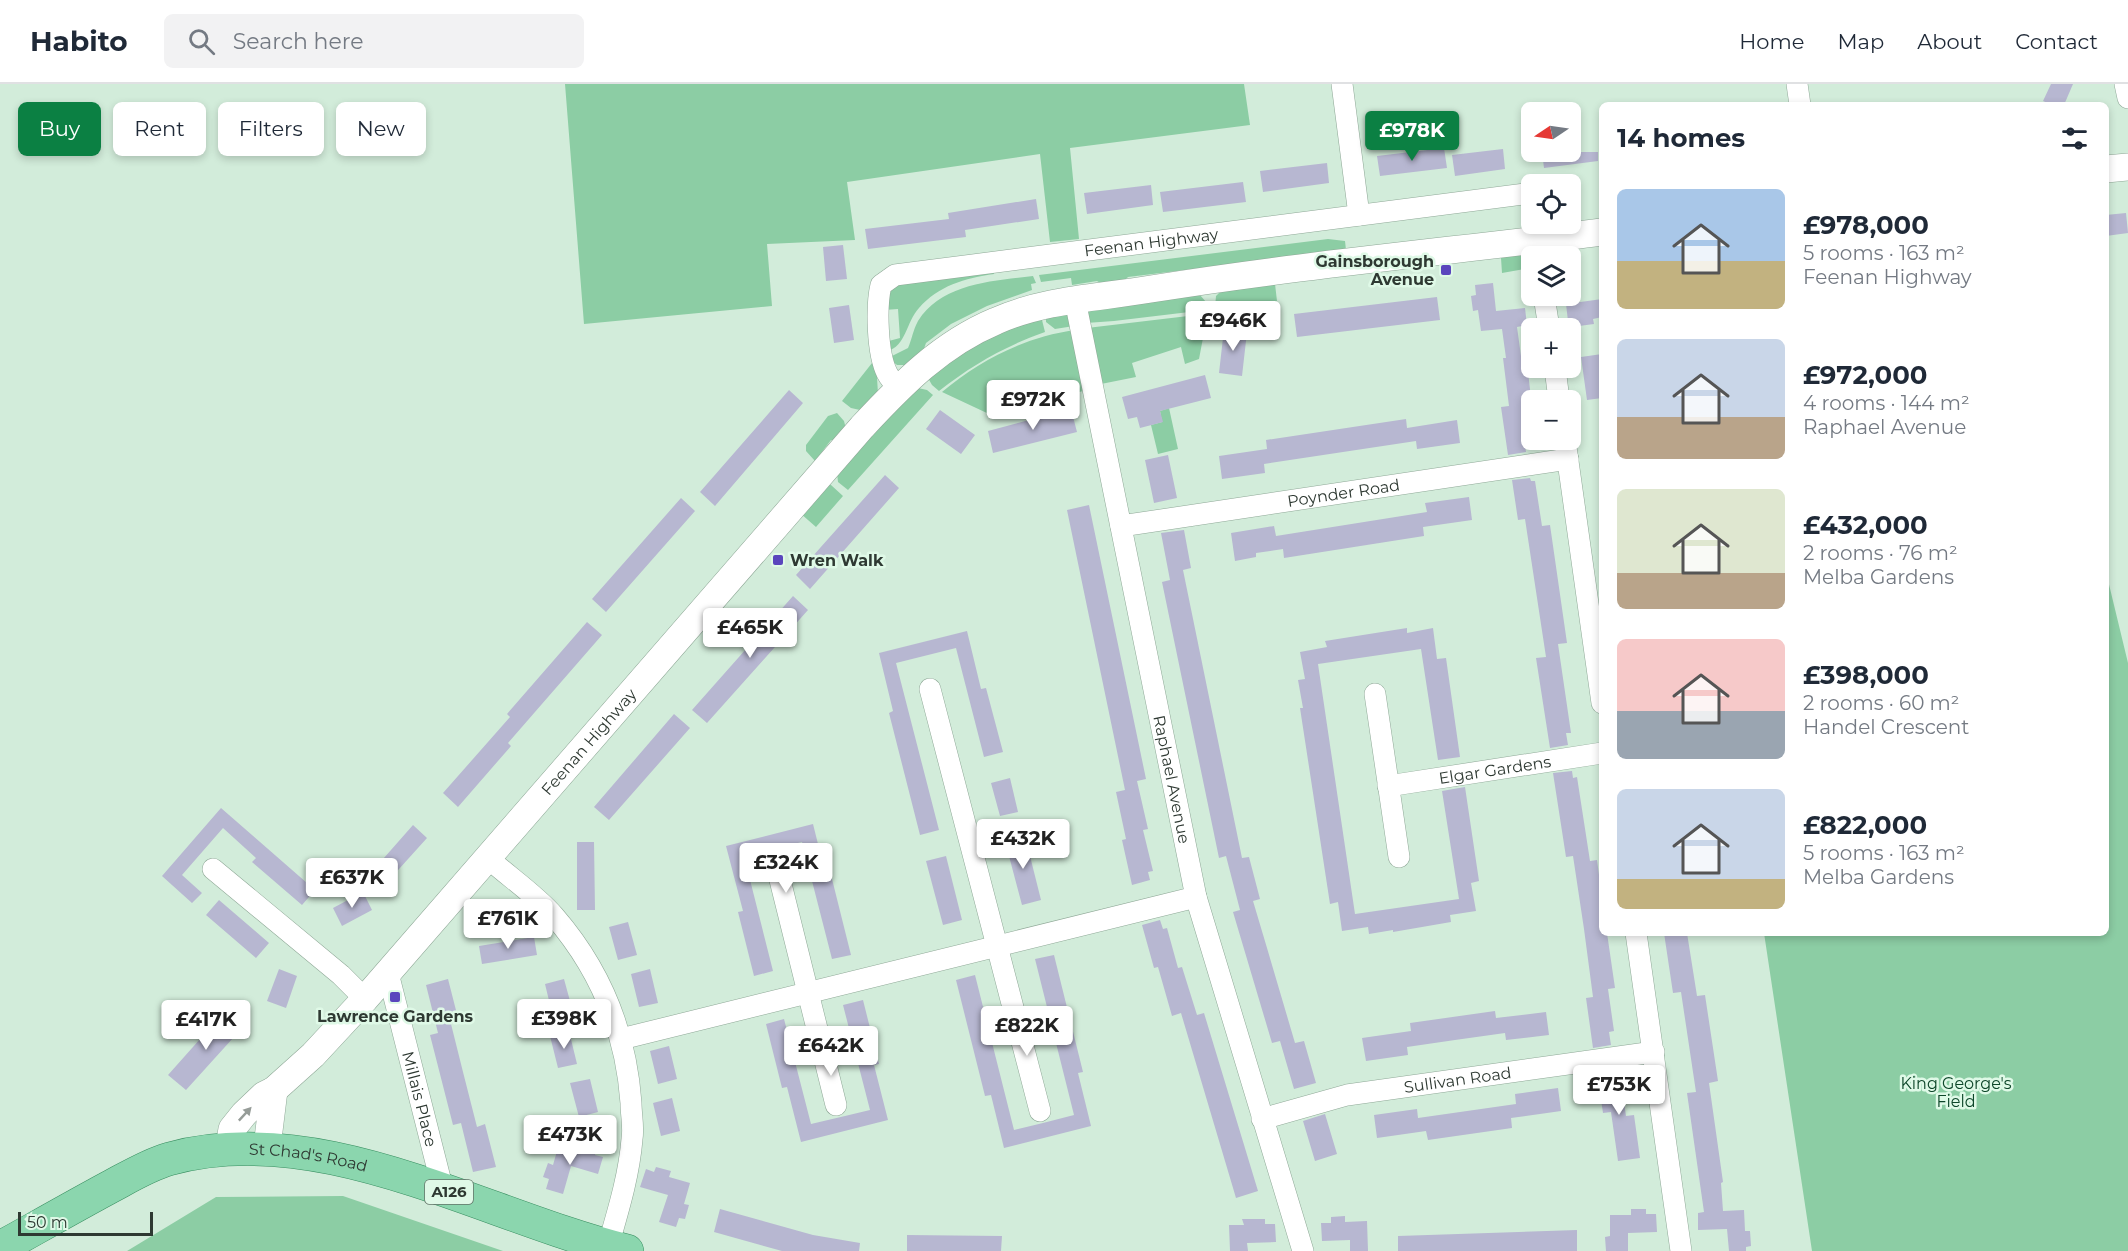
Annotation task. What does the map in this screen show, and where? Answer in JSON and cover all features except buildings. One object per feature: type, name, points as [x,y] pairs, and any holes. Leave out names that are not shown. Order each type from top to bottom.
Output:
[{"type":"main road","name":"St Chad's Road","points":[[0,1248],[125,1179],[167,1159],[229,1148],[267,1147],[322,1155],[357,1164],[617,1249]]},
{"type":"street","points":[[1342,84],[1359,215]]},
{"type":"street","points":[[1797,84],[1800,102]]},
{"type":"street","points":[[2125,84],[2128,98]]},
{"type":"street","points":[[2109,170],[2128,167]]},
{"type":"street","name":"Feenan Highway","points":[[898,388],[883,364],[877,310],[881,285],[895,274],[1521,194]]},
{"type":"street","name":"Feenan Highway","points":[[229,1148],[232,1129],[244,1114],[313,1055],[365,999],[862,427],[898,388],[928,362],[976,330],[1021,311],[1075,300],[1308,267],[1599,232]]},
{"type":"street","name":"Raphael Avenue","points":[[1075,300],[1196,897],[1303,1251]]},
{"type":"street","name":"Poynder Road","points":[[1120,526],[1560,450]]},
{"type":"street","points":[[1566,450],[1599,682]]},
{"type":"street","points":[[930,689],[1040,1111]]},
{"type":"street","points":[[1375,694],[1399,856]]},
{"type":"street","name":"Elgar Gardens","points":[[1388,786],[1599,753]]},
{"type":"street","points":[[488,858],[553,915],[580,950],[606,994],[621,1039],[629,1084],[633,1137],[617,1249]]},
{"type":"street","points":[[213,869],[341,975],[365,999]]},
{"type":"street","points":[[778,876],[836,1106]]},
{"type":"street","points":[[621,1039],[1196,897]]},
{"type":"street","points":[[1636,936],[1681,1251]]},
{"type":"street","name":"Millais Place","points":[[388,973],[442,1190]]},
{"type":"street","name":"Sullivan Road","points":[[1262,1119],[1347,1095],[1654,1052]]},
{"type":"street","points":[[267,1147],[274,1090]]},
{"type":"green space","points":[[565,84],[1244,84],[1250,125],[1070,148],[1079,239],[1050,242],[1040,154],[847,182],[855,240],[767,244],[772,306],[584,324]]},
{"type":"green space","points":[[1328,239],[1345,241],[1346,250],[1128,277],[1120,285],[1107,287],[1097,281],[1072,285],[1071,278],[1041,282],[1039,275]]},
{"type":"green space","points":[[1521,254],[1521,270],[1502,273],[1501,258],[1504,255]]},
{"type":"green space","points":[[993,268],[994,274],[953,284],[926,300],[915,314],[898,345],[887,351],[885,342],[900,338],[898,309],[884,310],[886,295],[896,283]]},
{"type":"green space","points":[[1033,276],[1036,283],[1031,284],[1032,290],[987,306],[951,324],[926,343],[922,354],[907,365],[897,365],[888,358],[908,348],[918,321],[928,308],[954,291],[985,282]]},
{"type":"green space","points":[[1275,284],[1277,301],[1229,308],[1215,307],[1216,296],[1220,292]]},
{"type":"green space","points":[[1200,295],[1206,302],[1206,310],[1086,323],[1085,314],[1089,309]]},
{"type":"green space","points":[[1068,314],[1074,326],[1055,329],[1046,322],[1046,318]]},
{"type":"green space","points":[[1205,314],[1207,317],[1199,359],[1185,364],[1181,347],[1132,363],[1136,377],[1101,384],[1087,328]]},
{"type":"green space","points":[[1041,316],[1045,332],[989,357],[939,391],[932,385],[928,378],[958,351]]},
{"type":"green space","points":[[1075,330],[1083,391],[1061,397],[1057,380],[1005,394],[1008,410],[989,414],[942,392],[988,360],[1021,344],[1056,333]]},
{"type":"green space","points":[[876,361],[878,394],[860,410],[851,408],[842,401]]},
{"type":"green space","points":[[918,388],[927,390],[933,395],[848,490],[838,482],[837,473],[854,451]]},
{"type":"green space","points":[[1169,408],[1178,449],[1158,454],[1151,425],[1162,422],[1160,411]]},
{"type":"green space","points":[[837,413],[844,421],[846,429],[836,441],[831,440],[815,461],[806,451],[806,445],[828,416]]},
{"type":"green space","points":[[825,485],[831,485],[843,496],[816,527],[800,513]]},
{"type":"green space","name":"King George's Field","points":[[2109,584],[2128,663],[2128,1251],[1812,1251],[1764,936],[2109,936]]},
{"type":"green space","points":[[343,1196],[503,1251],[127,1251],[216,1197]]},
{"type":"place","name":"Gainsborough Avenue","points":[[1446,270]]},
{"type":"place","name":"Wren Walk","points":[[778,560]]},
{"type":"place","name":"Lawrence Gardens","points":[[395,997]]}]
